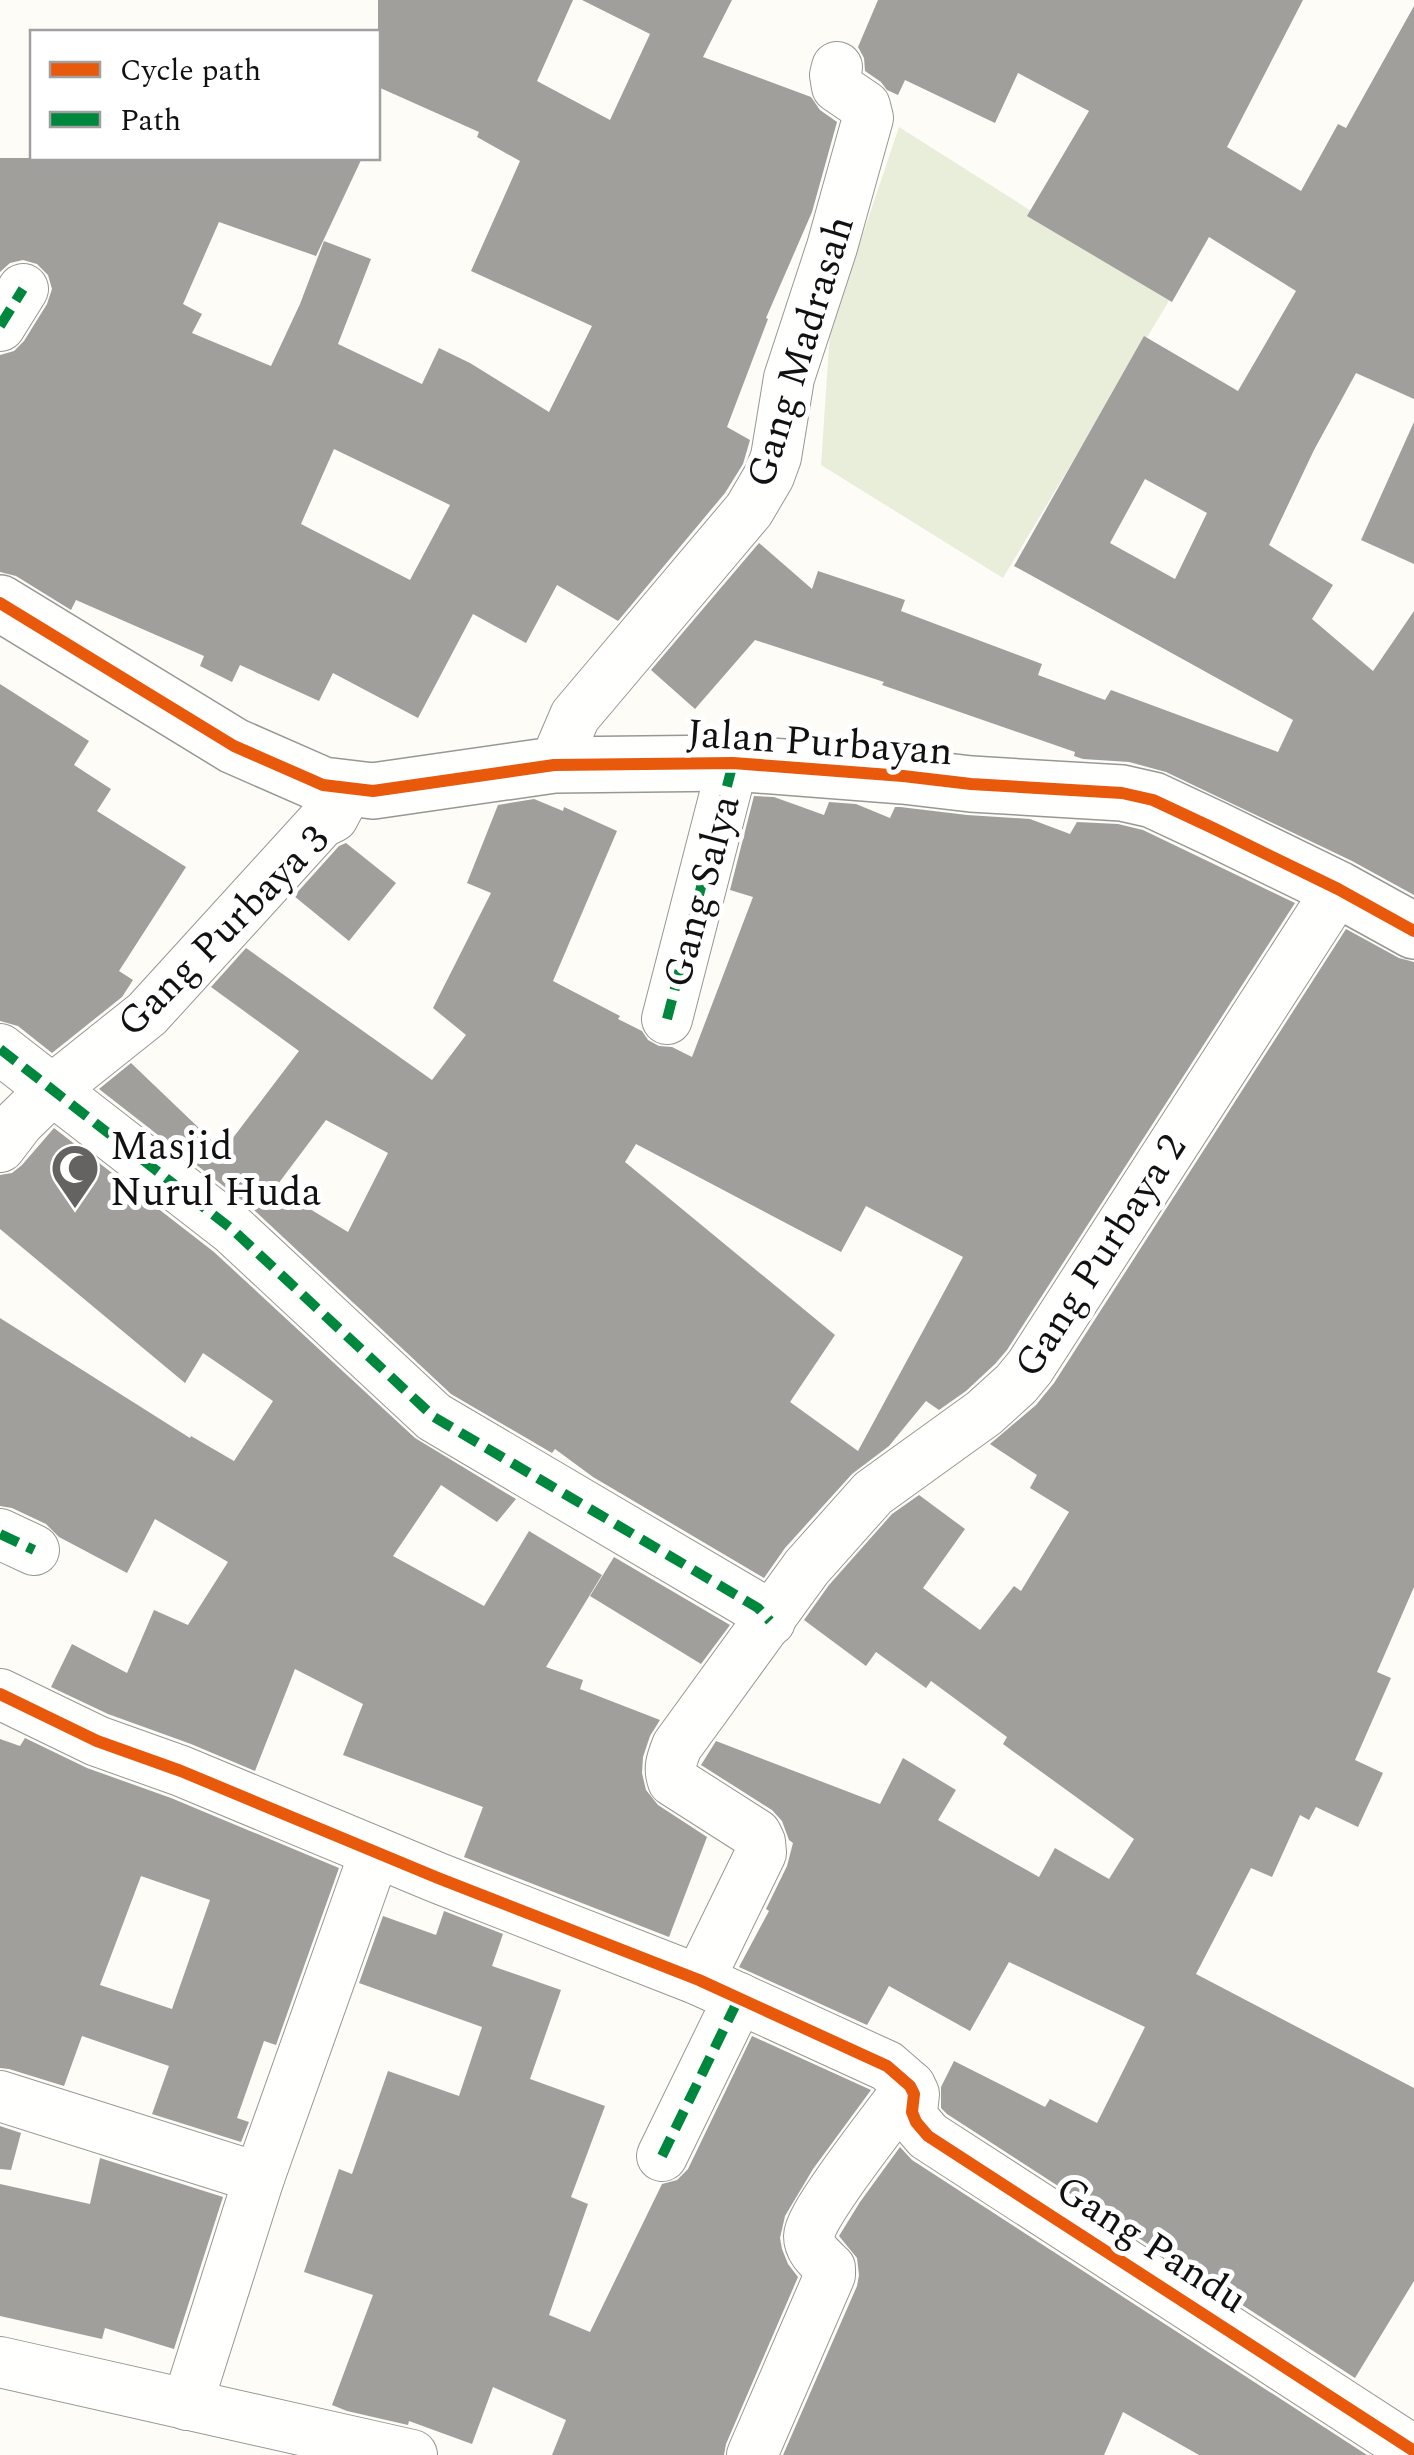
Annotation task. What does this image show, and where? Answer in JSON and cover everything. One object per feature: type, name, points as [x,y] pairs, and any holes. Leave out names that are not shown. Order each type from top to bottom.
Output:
[{"type":"street","name":"Gang Madrasah","points":[[554,765],[575,716],[749,510],[769,476],[789,378],[868,118],[865,106],[836,86],[836,67]]},
{"type":"street","name":"Jalan Purbayan","points":[[0,603],[234,746],[323,785],[373,791],[554,765],[733,762],[971,784],[1122,793],[1153,800],[1338,889],[1414,931]]},
{"type":"street","name":"Gang Salya","points":[[667,1018],[733,762]]},
{"type":"street","name":"Gang Purbaya 3","points":[[0,1146],[53,1088],[147,1014],[321,822],[333,817],[348,789]]},
{"type":"street","name":"Gang Purbaya 2","points":[[719,1989],[761,1853],[760,1842],[756,1834],[673,1781],[671,1761],[677,1746],[807,1567],[873,1493],[984,1412],[1030,1367],[1338,889]]},
{"type":"street","points":[[0,1049],[233,1230],[434,1417],[758,1608],[770,1621]]},
{"type":"street","points":[[0,1694],[98,1741],[719,1989],[899,2076],[809,2230],[813,2250],[830,2268],[830,2274],[752,2455]]},
{"type":"street","points":[[187,2405],[259,2178],[375,1852]]},
{"type":"street","points":[[662,2156],[719,1989]]},
{"type":"street","name":"Gang Pandu","points":[[899,2076],[914,2094],[912,2112],[928,2136],[1414,2451]]},
{"type":"street","points":[[0,2096],[259,2178]]},
{"type":"street","points":[[0,2362],[412,2455]]},
{"type":"green space","points":[[899,127],[1170,299],[1003,578],[821,465],[830,332]]},
{"type":"building","points":[[378,0],[573,0],[537,81],[610,120],[650,34],[582,0],[732,0],[703,57],[811,97],[820,110],[837,122],[812,212],[766,318],[727,427],[750,440],[743,464],[725,493],[618,621],[557,585],[526,643],[473,614],[418,718],[333,673],[319,701],[240,665],[232,682],[200,666],[204,656],[76,600],[71,610],[16,576],[0,572],[0,355],[14,351],[24,341],[52,289],[48,275],[37,264],[23,260],[10,263],[0,272],[0,158],[361,160],[316,256],[219,222],[183,304],[202,314],[192,333],[271,366],[324,241],[371,259],[338,344],[422,384],[439,348],[549,412],[592,326],[471,271],[520,161],[477,137],[479,132],[380,88]],"holes":[[[334,449],[450,505],[410,580],[301,524]]]},
{"type":"building","points":[[878,0],[1303,0],[1227,147],[1301,191],[1338,124],[1346,128],[1414,6],[1414,399],[1356,373],[1269,545],[1333,585],[1312,619],[1373,671],[1414,611],[1414,895],[1166,772],[1129,762],[1083,759],[1074,756],[1075,752],[882,685],[884,682],[755,640],[695,709],[651,670],[759,543],[812,589],[818,571],[905,600],[901,611],[1042,664],[1038,675],[1105,700],[1111,690],[1278,752],[1293,720],[1014,566],[1144,336],[1238,391],[1296,291],[1209,237],[1172,302],[1027,216],[1089,111],[1018,73],[995,123],[905,80],[898,95],[887,90],[865,71],[858,47]],"holes":[[[1145,479],[1207,513],[1175,579],[1110,543]]]},
{"type":"building","points":[[1414,422],[1414,564],[1361,540]]},
{"type":"building","points":[[0,684],[89,741],[74,765],[111,789],[97,811],[186,867],[119,971],[133,980],[122,997],[52,1053],[18,1026],[0,1021]]},
{"type":"building","points":[[754,796],[774,797],[824,815],[829,802],[856,804],[890,818],[895,807],[900,807],[1030,819],[1070,834],[1077,822],[1118,824],[1143,830],[1295,903],[1007,1350],[966,1391],[939,1410],[926,1401],[889,1446],[852,1474],[785,1548],[764,1578],[593,1477],[555,1449],[552,1453],[451,1394],[253,1209],[99,1089],[131,1063],[223,1151],[299,1051],[211,987],[246,948],[432,1080],[466,1035],[433,1008],[491,893],[467,883],[498,805],[534,799],[563,811],[564,807],[617,831],[553,981],[620,1016],[618,1019],[642,1031],[648,1040],[692,1057],[753,897],[730,890]],"holes":[[[326,1120],[388,1153],[348,1232],[275,1188]],[[636,1144],[841,1252],[866,1206],[963,1257],[858,1451],[790,1402],[835,1335],[625,1162]]]},
{"type":"building","points":[[346,843],[396,883],[349,941],[294,896]]},
{"type":"building","points":[[1346,929],[1414,962],[1414,1587],[1377,1672],[1391,1678],[1355,1760],[1383,1773],[1358,1827],[1316,1807],[1309,1820],[1300,1815],[1272,1877],[1251,1868],[1196,1974],[1414,2088],[1414,2281],[1355,2378],[941,2108],[941,2087],[954,2061],[1045,2107],[1050,2099],[1097,2123],[1145,2027],[1009,1962],[970,2031],[889,1986],[867,2025],[739,1967],[769,1911],[766,1909],[787,1866],[793,1843],[772,1810],[701,1765],[716,1741],[880,1804],[903,1758],[956,1790],[938,1820],[1039,1877],[1055,1848],[1109,1879],[1134,1839],[1003,1744],[1007,1737],[931,1681],[926,1688],[876,1652],[866,1666],[804,1620],[829,1585],[892,1514],[919,1495],[965,1529],[923,1588],[980,1630],[1014,1586],[1021,1591],[1069,1512],[1030,1488],[1037,1475],[990,1444],[1036,1405],[1054,1383]]},
{"type":"building","points":[[54,1128],[214,1252],[415,1438],[516,1499],[497,1522],[441,1485],[393,1556],[484,1606],[529,1531],[602,1575],[546,1667],[583,1680],[580,1689],[660,1720],[643,1757],[646,1790],[658,1805],[707,1837],[669,1937],[464,1857],[483,1807],[343,1755],[363,1704],[295,1669],[255,1771],[108,1714],[51,1687],[72,1644],[127,1673],[154,1610],[188,1625],[228,1562],[155,1519],[127,1573],[59,1537],[46,1524],[0,1506],[0,1318],[190,1438],[234,1461],[273,1401],[203,1353],[185,1383],[0,1229],[0,1175],[12,1173],[22,1165]]},
{"type":"building","points":[[614,1557],[730,1625],[701,1664],[590,1596]]},
{"type":"building","points":[[25,1738],[87,1768],[171,1798],[339,1868],[276,2045],[264,2041],[237,2118],[249,2122],[241,2142],[152,2114],[169,2066],[82,2036],[64,2086],[0,2068],[0,1739],[20,1746]],"holes":[[[141,1876],[210,1900],[172,2009],[100,1985]]]},
{"type":"building","points":[[444,1911],[503,1934],[492,1966],[561,1990],[530,2079],[605,2106],[571,2197],[588,2204],[549,2315],[590,2332],[662,2184],[677,2180],[688,2169],[752,2036],[871,2090],[813,2169],[785,2216],[782,2249],[798,2277],[724,2455],[552,2455],[566,2420],[493,2387],[472,2444],[409,2421],[408,2425],[332,2405],[373,2295],[304,2272],[339,2169],[352,2174],[388,2071],[459,2096],[482,2027],[359,1983],[383,1916],[436,1935]]},
{"type":"building","points":[[0,2126],[21,2133],[11,2170],[0,2169]]},
{"type":"building","points":[[900,2147],[912,2160],[1367,2455],[1199,2455],[1123,2412],[1104,2455],[783,2455],[857,2286],[857,2258],[839,2236]]},
{"type":"building","points":[[100,2158],[223,2197],[174,2349],[105,2328],[102,2339],[0,2316],[0,2184],[90,2204]]},
{"type":"marked path","points":[[0,326],[23,289]]},
{"type":"marked path","points":[[667,1019],[733,763]]},
{"type":"marked path","points":[[0,1049],[233,1230],[434,1417],[758,1608],[770,1621]]},
{"type":"marked path","points":[[0,1534],[34,1550]]},
{"type":"marked path","points":[[662,2156],[739,1998]]},
{"type":"cycle path","points":[[0,603],[234,746],[323,785],[373,791],[554,765],[733,763],[1122,793],[1153,800],[1215,829],[1414,931]]},
{"type":"cycle path","points":[[0,1694],[97,1741],[181,1771],[438,1878],[699,1980],[887,2066],[910,2086],[914,2094],[912,2112],[928,2136],[1414,2451]]},
{"type":"place","name":"Masjid Nurul Huda","points":[[75,1210]]}]
